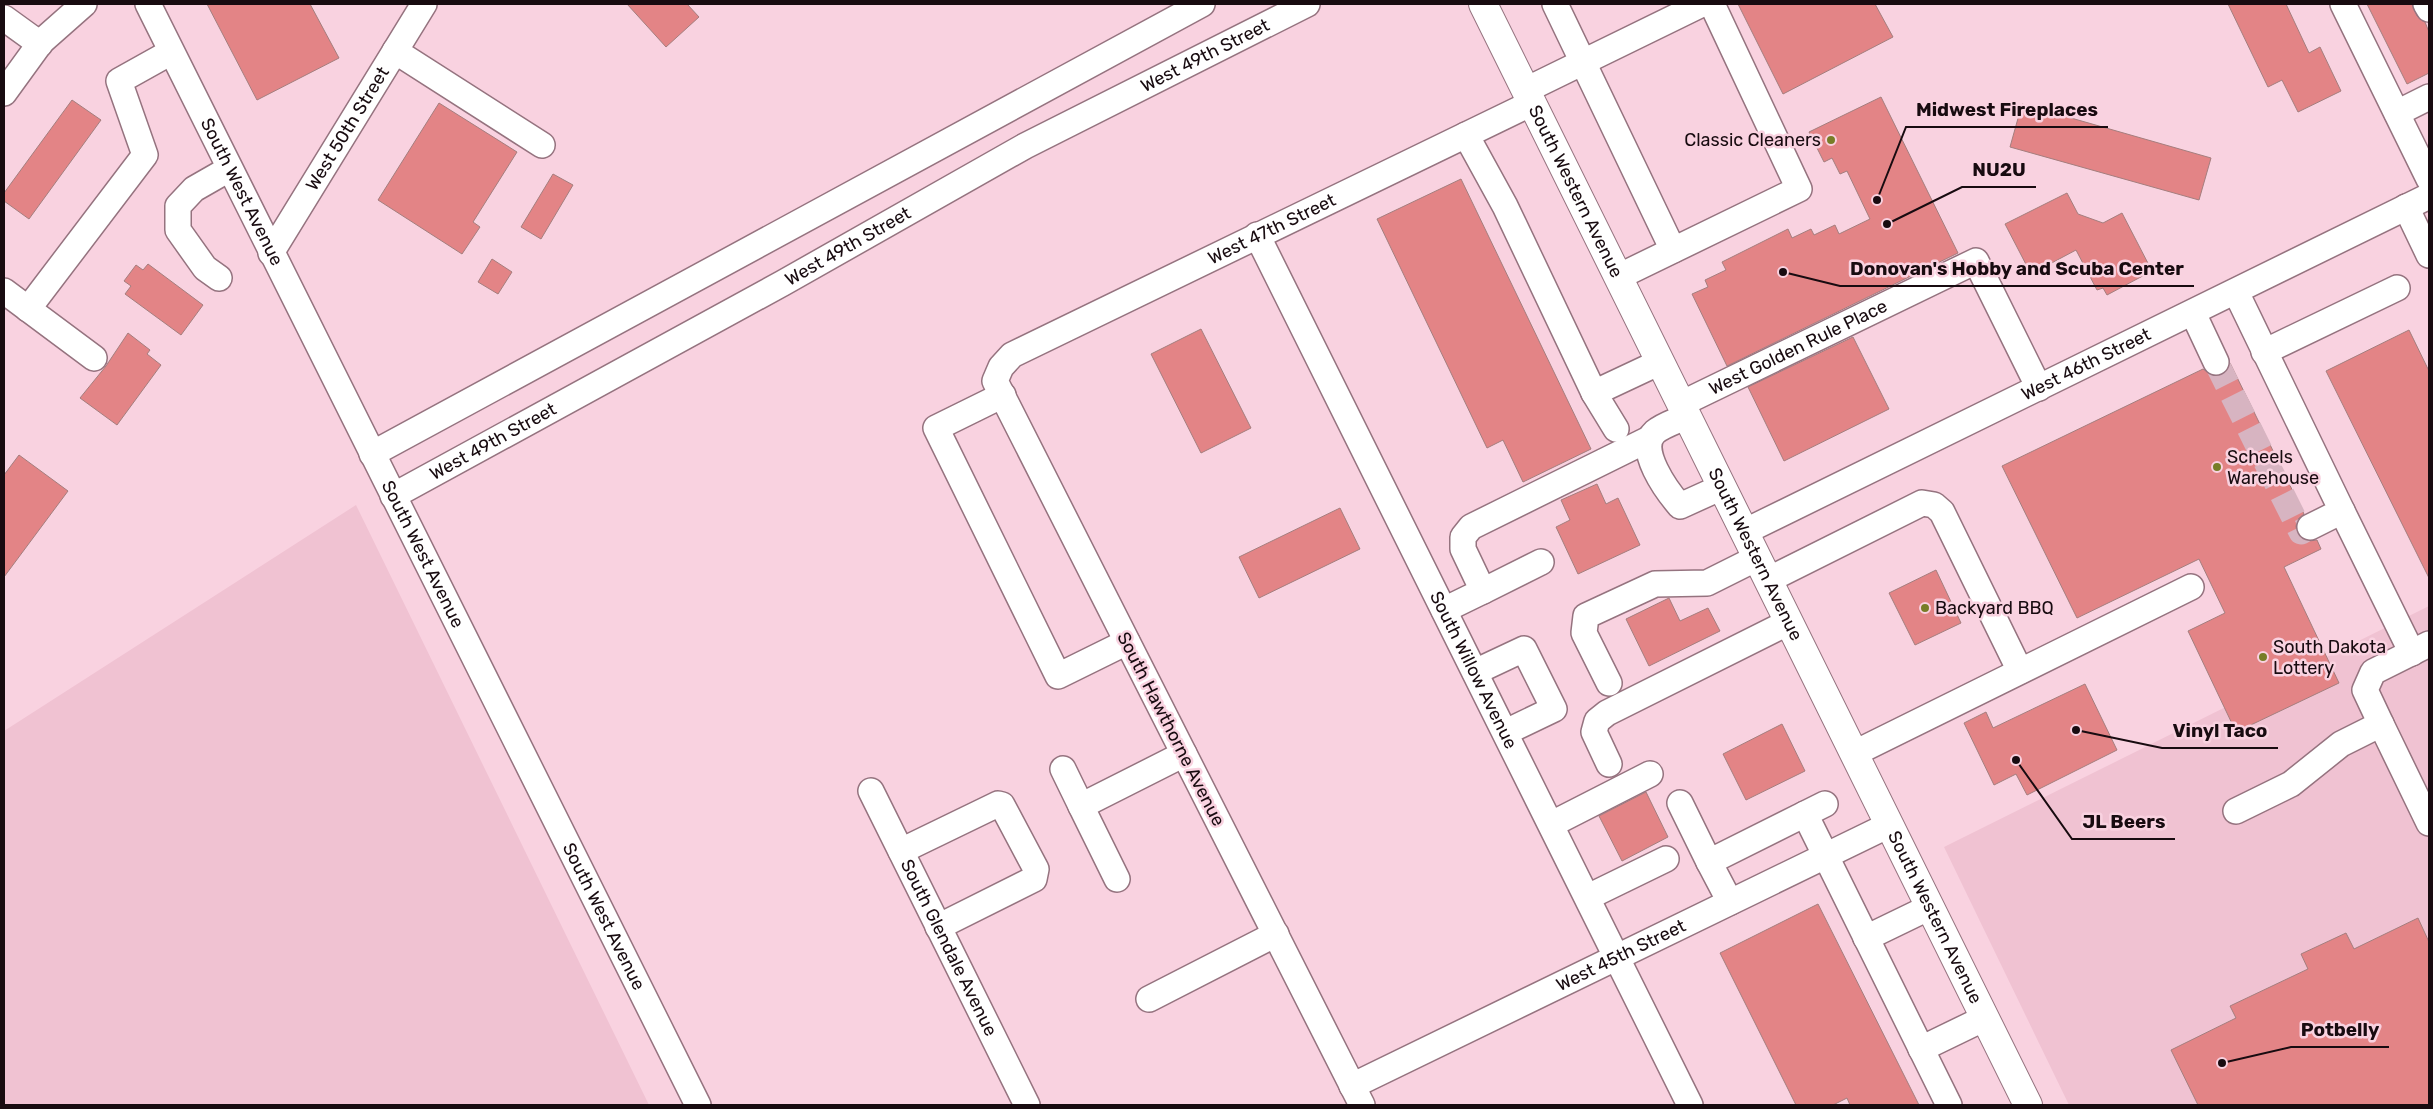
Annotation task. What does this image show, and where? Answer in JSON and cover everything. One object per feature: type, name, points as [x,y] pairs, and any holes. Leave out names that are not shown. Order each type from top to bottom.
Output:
[{"type":"main road","name":"South Western Avenue","points":[[1483,4],[2028,1105]]},
{"type":"street","points":[[4,93],[40,44],[84,4]]},
{"type":"street","name":"South West Avenue","points":[[148,4],[698,1105]]},
{"type":"street","name":"West 50th Street","points":[[271,253],[424,4]]},
{"type":"street","points":[[372,454],[1202,4]]},
{"type":"street","name":"West 49th Street","points":[[393,496],[783,282],[1025,146],[1307,4]]},
{"type":"street","points":[[1555,4],[1673,250]]},
{"type":"street","name":"West 47th Street","points":[[1012,355],[1466,135],[1584,62],[1702,4]]},
{"type":"street","points":[[1618,277],[1799,189],[1712,4]]},
{"type":"street","points":[[2342,4],[2429,179]]},
{"type":"street","points":[[2426,4],[2429,9]]},
{"type":"street","points":[[4,18],[40,44]]},
{"type":"street","points":[[395,51],[542,145]]},
{"type":"street","points":[[28,309],[145,155],[119,81],[172,52]]},
{"type":"street","points":[[2396,113],[2429,97]]},
{"type":"street","points":[[1466,135],[1506,206],[1594,393],[1616,429]]},
{"type":"street","points":[[219,278],[204,268],[178,230],[178,206],[194,190],[229,169]]},
{"type":"street","name":"West 46th Street","points":[[1744,532],[2429,196]]},
{"type":"street","points":[[2406,208],[2429,255]]},
{"type":"street","name":"South Willow Avenue","points":[[1257,235],[1552,824],[1690,1105]]},
{"type":"street","name":"West Golden Rule Place","points":[[1684,410],[1976,261],[2039,388]]},
{"type":"street","points":[[2264,352],[2397,288]]},
{"type":"street","points":[[4,291],[94,358]]},
{"type":"street","points":[[2236,292],[2342,511],[2420,649],[2373,672],[2365,690],[2429,823]]},
{"type":"street","points":[[2193,312],[2216,362]]},
{"type":"street","name":"South Hawthorne Avenue","points":[[1012,355],[1001,367],[995,381],[1357,1096]]},
{"type":"street","points":[[1594,393],[1660,362]]},
{"type":"street","points":[[1002,396],[936,428],[1058,676],[1127,642]]},
{"type":"street","points":[[1483,591],[1463,549],[1463,537],[1471,527],[1649,440],[1656,431],[1684,410]]},
{"type":"street","points":[[1649,440],[1648,453],[1669,494],[1680,506],[1722,487]]},
{"type":"street","points":[[1609,683],[1584,633],[1586,616],[1655,584],[1707,583],[1763,569],[1922,503],[1934,505],[1942,512],[2020,672]]},
{"type":"street","points":[[2310,527],[2342,511]]},
{"type":"street","points":[[1444,610],[1541,562]]},
{"type":"street","points":[[1855,753],[2191,587]]},
{"type":"street","points":[[1609,764],[1594,732],[1597,721],[1607,713],[1790,622]]},
{"type":"street","points":[[1475,672],[1524,648],[1554,709],[1506,732]]},
{"type":"street","points":[[2236,810],[2291,784],[2341,744],[2381,724]]},
{"type":"street","points":[[1081,806],[1184,754]]},
{"type":"street","points":[[1063,769],[1117,879]]},
{"type":"street","points":[[1552,824],[1650,774]]},
{"type":"street","name":"South Glendale Avenue","points":[[871,791],[1027,1105]]},
{"type":"street","points":[[1680,803],[1730,902]]},
{"type":"street","points":[[901,851],[998,804],[1002,805],[1036,868],[1034,879],[938,927]]},
{"type":"street","points":[[1710,862],[1815,809],[1826,856],[1949,1105]]},
{"type":"street","name":"West 45th Street","points":[[1357,1096],[1618,957],[1889,825]]},
{"type":"street","points":[[1588,898],[1666,859]]},
{"type":"street","points":[[1866,938],[1930,908]]},
{"type":"street","points":[[1149,1000],[1276,934]]},
{"type":"street","points":[[1921,1050],[1985,1018]]},
{"type":"shaded area","points":[[356,505],[649,1105],[4,1105],[4,731]]},
{"type":"shaded area","points":[[2429,606],[2429,1105],[2069,1105],[1944,847]]},
{"type":"building","points":[[207,4],[310,4],[339,58],[257,100]]},
{"type":"building","points":[[627,4],[687,4],[699,17],[666,47]]},
{"type":"building","points":[[1738,4],[1875,4],[1893,37],[1783,94]]},
{"type":"building","points":[[2228,4],[2286,4],[2309,53],[2320,47],[2341,91],[2298,112],[2282,80],[2268,87]]},
{"type":"building","points":[[2367,4],[2412,4],[2417,16],[2425,22],[2429,32],[2429,73],[2407,84]]},
{"type":"building","points":[[1881,97],[1958,253],[1727,366],[1692,294],[1708,287],[1705,280],[1726,270],[1722,262],[1788,229],[1792,238],[1811,229],[1814,235],[1835,225],[1839,234],[1870,219],[1847,171],[1840,174],[1832,158],[1824,162],[1809,132]]},
{"type":"building","points":[[72,100],[101,120],[29,219],[4,201],[4,193]]},
{"type":"building","points":[[439,103],[517,152],[473,222],[480,227],[462,254],[378,200]]},
{"type":"building","points":[[2022,104],[2211,158],[2199,200],[2010,147]]},
{"type":"building","points":[[553,174],[573,185],[541,239],[521,227]]},
{"type":"building","points":[[1461,179],[1591,449],[1523,482],[1503,440],[1487,448],[1377,219]]},
{"type":"building","points":[[2067,193],[2078,214],[2103,223],[2122,213],[2152,271],[2107,295],[2103,288],[2097,290],[2076,250],[2031,274],[2005,224]]},
{"type":"building","points":[[492,259],[512,272],[498,294],[478,282]]},
{"type":"building","points":[[148,264],[203,305],[181,335],[125,294],[131,286],[124,281],[136,265],[143,270]]},
{"type":"building","points":[[1201,329],[1251,428],[1201,453],[1151,354]]},
{"type":"building","points":[[2409,330],[2429,371],[2429,578],[2326,371]]},
{"type":"building","points":[[128,333],[150,350],[147,354],[161,365],[117,425],[80,398],[106,366]]},
{"type":"building","points":[[1853,337],[1889,409],[1784,461],[1748,387]]},
{"type":"building","points":[[2230,363],[2304,514],[2298,519],[2296,526],[2297,534],[2309,541],[2317,540],[2321,549],[2284,567],[2339,683],[2236,732],[2188,631],[2225,613],[2199,559],[2077,618],[2002,466],[2203,369],[2214,376],[2222,375],[2227,371]]},
{"type":"building","points":[[19,455],[68,491],[4,577],[4,475]]},
{"type":"building","points":[[1597,484],[1606,504],[1618,498],[1640,545],[1578,574],[1556,527],[1570,520],[1561,500]]},
{"type":"building","points":[[1340,508],[1360,549],[1259,598],[1239,557]]},
{"type":"building","name":"Backyard BBQ","points":[[1936,570],[1961,623],[1915,645],[1889,593]]},
{"type":"building","points":[[1669,598],[1680,621],[1708,608],[1720,631],[1649,666],[1626,619]]},
{"type":"building","points":[[2085,684],[2117,750],[2027,795],[2016,774],[1994,785],[1964,723],[1986,712],[1993,728]]},
{"type":"building","points":[[1782,724],[1805,771],[1746,800],[1723,754]]},
{"type":"building","points":[[1646,792],[1668,837],[1622,861],[1599,816]]},
{"type":"building","points":[[1818,904],[1919,1105],[1850,1105],[1847,1098],[1833,1105],[1796,1105],[1720,953]]},
{"type":"building","points":[[2418,918],[2429,942],[2429,1105],[2198,1105],[2171,1050],[2236,1018],[2230,1006],[2308,969],[2301,954],[2346,933],[2354,949]]},
{"type":"tunnel","points":[[2216,362],[2301,532],[2310,527]]},
{"type":"place","name":"Classic Cleaners","points":[[1831,140]]},
{"type":"place","name":"Midwest Fireplaces","points":[[1877,200]]},
{"type":"place","name":"NU2U","points":[[1887,224]]},
{"type":"place","name":"Donovan's Hobby and Scuba Center","points":[[1783,272]]},
{"type":"place","name":"Scheels Warehouse","points":[[2217,467]]},
{"type":"place","name":"Backyard BBQ","points":[[1925,608]]},
{"type":"place","name":"South Dakota Lottery","points":[[2263,657]]},
{"type":"place","name":"Vinyl Taco","points":[[2076,730]]},
{"type":"place","name":"JL Beers","points":[[2016,760]]},
{"type":"place","name":"Potbelly","points":[[2222,1063]]}]
